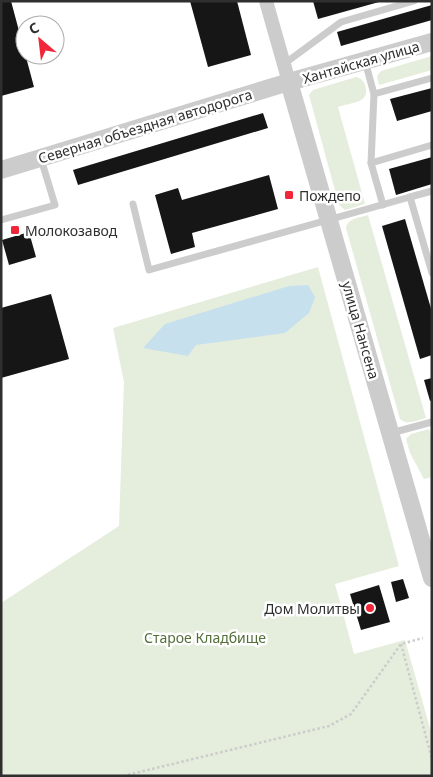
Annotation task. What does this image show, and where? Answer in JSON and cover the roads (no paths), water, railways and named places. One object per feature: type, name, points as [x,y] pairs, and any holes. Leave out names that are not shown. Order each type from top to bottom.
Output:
[{"type":"street","points":[[266,1],[290,82]]},
{"type":"street","name":"Хантайская улица","points":[[290,82],[432,42]]},
{"type":"street","name":"Северная объездная автодорога","points":[[1,170],[290,82]]},
{"type":"street","name":"улица Нансена","points":[[290,82],[432,578]]},
{"type":"lane","points":[[284,64],[340,22],[414,1]]},
{"type":"lane","points":[[365,61],[374,94],[371,163],[383,205]]},
{"type":"lane","points":[[374,94],[432,78]]},
{"type":"lane","points":[[371,163],[432,145]]},
{"type":"lane","points":[[1,220],[55,205],[41,158]]},
{"type":"lane","points":[[133,204],[149,270],[432,191]]},
{"type":"lane","points":[[410,197],[432,272]]},
{"type":"lane","points":[[390,434],[432,422]]},
{"type":"water","points":[[308,285],[315,297],[309,313],[285,333],[196,345],[188,356],[143,348],[165,324],[289,286]]},
{"type":"place","name":"Пождепо","points":[[289,195]]},
{"type":"place","name":"Молокозавод","points":[[15,230]]},
{"type":"place","name":"Дом Молитвы","points":[[370,608]]},
{"type":"park label","name":"Старое Кладбище","points":[[205,637]]}]
